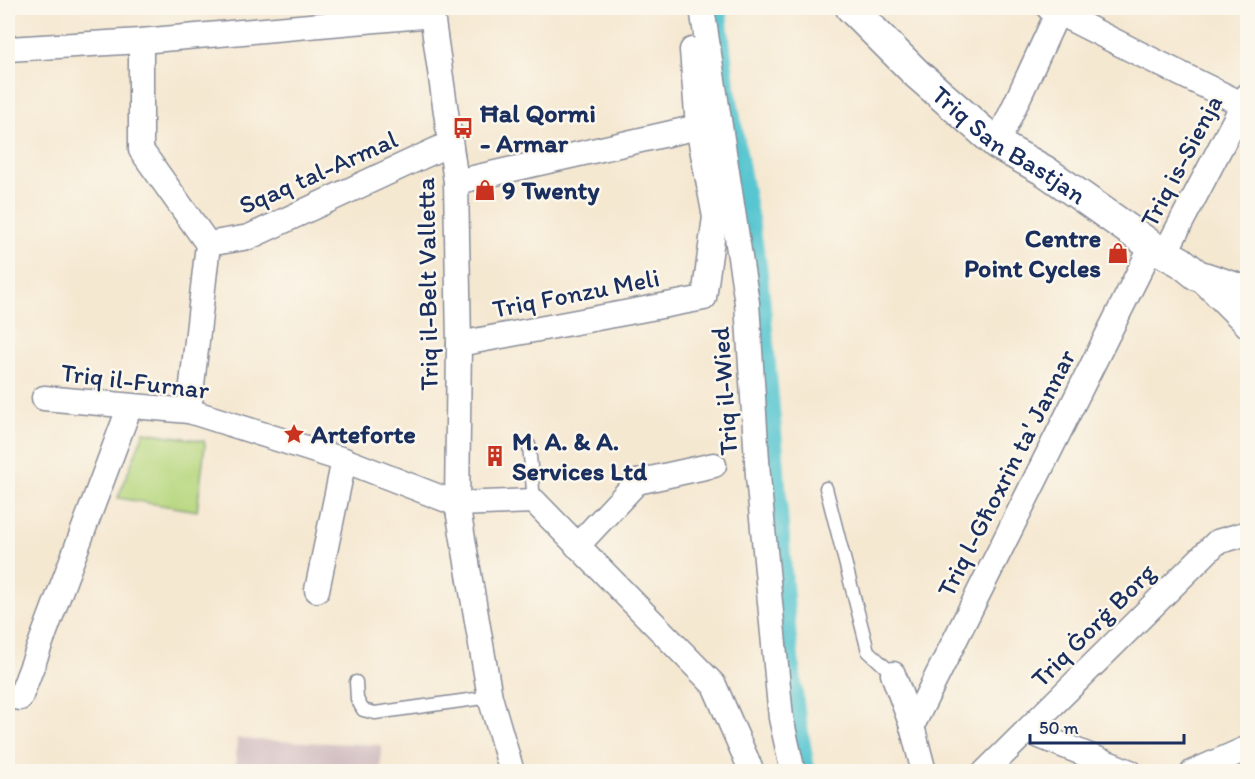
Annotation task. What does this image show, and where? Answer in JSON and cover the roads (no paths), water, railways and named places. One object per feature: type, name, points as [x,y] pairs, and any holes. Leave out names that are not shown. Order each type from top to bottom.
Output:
[{"type":"street","name":"Triq il-Wied","points":[[702,8],[747,303],[758,476],[781,718],[793,771]]},
{"type":"street","name":"Triq San Bastjan","points":[[851,8],[917,74],[997,144],[1045,171],[1197,275],[1248,292]]},
{"type":"street","points":[[997,144],[1054,10],[1246,102]]},
{"type":"street","points":[[8,49],[141,41],[432,11]]},
{"type":"street","name":"Triq il-Belt Valletta","points":[[432,11],[456,182],[459,344],[457,504],[490,697],[512,771]]},
{"type":"street","points":[[141,41],[141,150],[208,243],[189,411]]},
{"type":"street","points":[[456,182],[698,127],[692,50]]},
{"type":"street","name":"Triq is-Sienja","points":[[1158,250],[1246,102]]},
{"type":"street","name":"Triq Fonzu Meli","points":[[459,344],[704,298],[715,217],[698,127]]},
{"type":"street","name":"Sqaq tal-Armal","points":[[208,243],[249,237],[449,144]]},
{"type":"street","name":"Triq l-Għoxrin ta' Jannar","points":[[912,726],[1158,250]]},
{"type":"street","points":[[1197,275],[1248,326]]},
{"type":"street","name":"Triq il-Furnar","points":[[44,398],[189,411],[345,460],[457,504]]},
{"type":"street","points":[[8,696],[20,698],[130,406]]},
{"type":"street","points":[[317,590],[345,460]]},
{"type":"street","points":[[577,546],[637,483],[714,465]]},
{"type":"street","points":[[457,504],[534,501],[714,685],[752,771]]},
{"type":"street","name":"Triq Ġorġ Borg","points":[[985,771],[1217,542],[1248,533]]},
{"type":"street","points":[[893,674],[912,726],[924,771]]},
{"type":"street","points":[[1027,731],[1130,771]]},
{"type":"street","points":[[1193,771],[1248,748]]},
{"type":"lane","points":[[529,445],[534,501]]},
{"type":"lane","points":[[826,488],[868,651],[893,674]]},
{"type":"lane","points":[[356,682],[357,699],[363,710],[375,713],[490,697]]},
{"type":"waterway","points":[[716,8],[724,81],[757,269],[786,635],[794,707],[805,772]]},
{"type":"place","name":"Ħal Qormi - Armar","points":[[463,128]]},
{"type":"place","name":"9 Twenty","points":[[485,190]]},
{"type":"place","name":"Centre Point Cycles","points":[[1118,253]]},
{"type":"place","name":"Arteforte","points":[[294,434]]},
{"type":"place","name":"M. A. & A. Services Ltd","points":[[495,456]]}]
